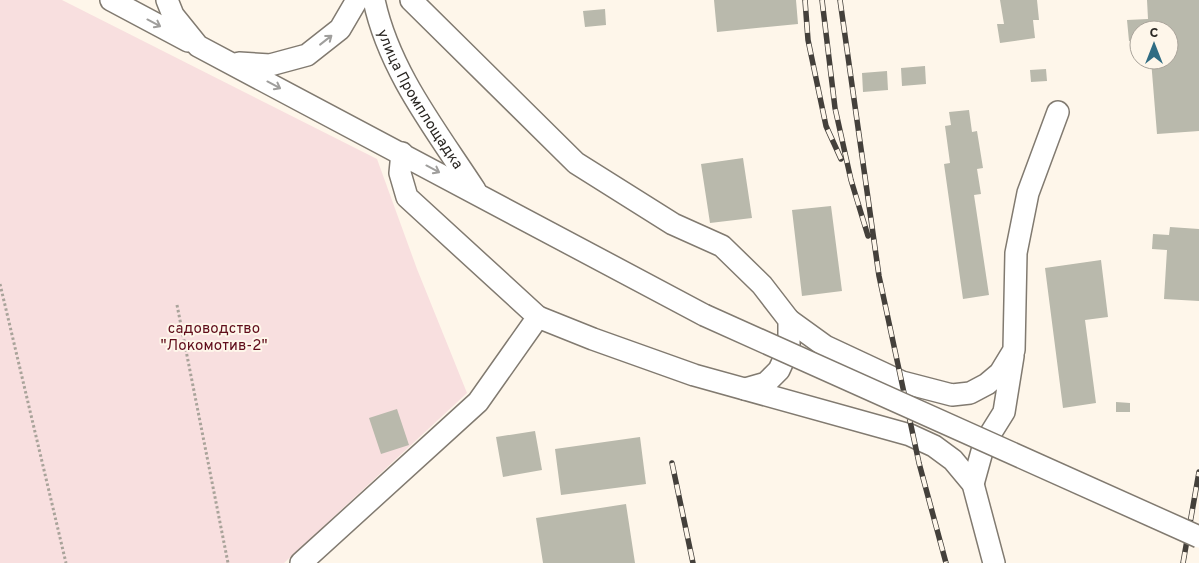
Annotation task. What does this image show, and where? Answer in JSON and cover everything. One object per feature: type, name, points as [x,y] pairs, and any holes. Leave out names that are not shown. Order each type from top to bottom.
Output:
[{"type":"street","points":[[111,0],[476,192],[704,315],[1199,537]]},
{"type":"street","points":[[167,0],[173,15],[198,46]]},
{"type":"street","points":[[231,62],[270,65],[307,54],[340,29],[357,0]]},
{"type":"street","name":"улица Промплощадка","points":[[374,0],[378,17],[400,74],[476,192]]},
{"type":"street","points":[[411,0],[576,163],[674,224],[722,246],[762,285],[789,320],[824,346],[902,382],[952,395],[970,393],[987,384],[1000,373],[1014,350]]},
{"type":"street","points":[[973,484],[984,444],[1004,412],[1014,350],[1016,253],[1028,193],[1058,112]]},
{"type":"street","points":[[402,153],[400,172],[408,198],[538,317],[593,340],[694,375],[913,436],[934,446],[953,460],[973,484],[994,563]]},
{"type":"street","points":[[301,563],[478,402],[538,317]]},
{"type":"street","points":[[744,389],[766,383],[779,370],[789,348],[789,320]]},
{"type":"path","points":[[0,284],[66,563]]},
{"type":"path","points":[[177,305],[228,563]]},
{"type":"green space","name":"садоводство \"Локомотив-2\"","points":[[0,0],[62,0],[377,159],[417,269],[467,393],[284,563],[0,563]]},
{"type":"building","points":[[714,0],[796,0],[798,24],[717,32]]},
{"type":"building","points":[[1000,0],[1037,0],[1039,20],[1033,20],[1035,38],[1000,43],[997,24],[1004,24]]},
{"type":"building","points":[[1147,0],[1199,0],[1199,131],[1157,134],[1152,70],[1179,70],[1179,20],[1129,20],[1129,41],[1127,20],[1148,19]]},
{"type":"building","points":[[605,9],[606,25],[585,27],[583,11]]},
{"type":"building","points":[[925,66],[926,84],[902,86],[901,68]]},
{"type":"building","points":[[1046,69],[1047,81],[1031,82],[1030,70]]},
{"type":"building","points":[[887,71],[888,90],[863,92],[862,73]]},
{"type":"building","points":[[969,110],[972,132],[977,131],[983,168],[977,169],[981,194],[974,195],[989,295],[963,299],[944,164],[950,163],[945,126],[951,125],[949,112]]},
{"type":"building","points":[[743,158],[752,218],[710,223],[701,164]]},
{"type":"building","points":[[831,206],[842,291],[802,296],[792,210]]},
{"type":"building","points":[[1170,227],[1199,229],[1199,301],[1164,299],[1167,250],[1152,249],[1153,234],[1169,235]]},
{"type":"building","points":[[1101,260],[1108,317],[1085,320],[1096,403],[1063,408],[1045,268]]},
{"type":"building","points":[[1116,402],[1130,403],[1130,412],[1116,412]]},
{"type":"building","points":[[397,409],[409,445],[381,454],[369,418]]},
{"type":"building","points":[[535,431],[542,470],[503,477],[496,437]]},
{"type":"building","points":[[640,437],[646,484],[561,495],[555,449]]},
{"type":"building","points":[[626,504],[635,563],[543,563],[536,518]]},
{"type":"railway","points":[[805,0],[808,40],[826,126],[841,159]]},
{"type":"railway","points":[[822,0],[835,108],[851,180],[868,236]]},
{"type":"railway","points":[[840,0],[879,276],[919,463],[946,563]]},
{"type":"railway","points":[[672,463],[693,563]]},
{"type":"railway","points":[[1183,563],[1199,472]]}]
